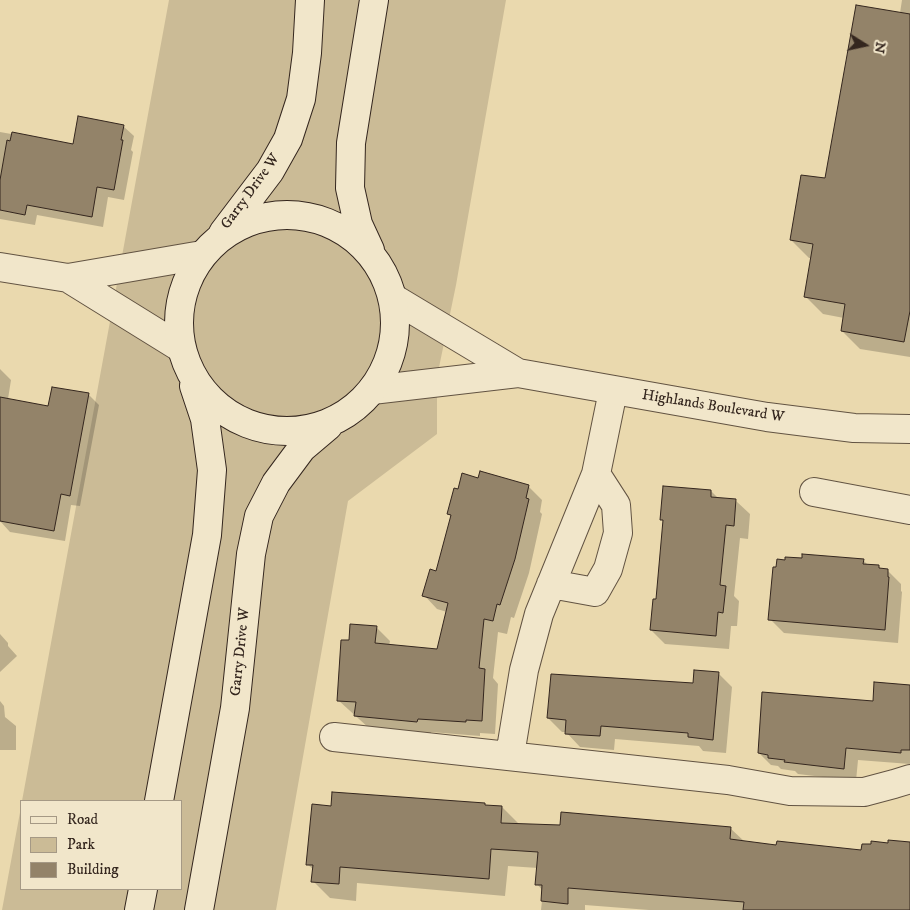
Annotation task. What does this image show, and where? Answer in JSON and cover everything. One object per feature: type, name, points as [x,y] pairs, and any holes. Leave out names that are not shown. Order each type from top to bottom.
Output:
[{"type":"street","name":"Garry Drive W","points":[[185,359],[178,324],[181,299],[189,276],[270,171],[288,139],[301,99],[307,53],[310,0]]},
{"type":"street","points":[[371,254],[358,224],[350,188],[352,143],[374,0]]},
{"type":"street","points":[[0,267],[68,278],[210,247],[239,225],[262,217],[286,214],[310,216],[334,224],[354,237],[371,254],[385,274],[393,298],[396,322],[393,346],[385,369],[372,390],[355,407],[335,420],[312,429],[288,432],[264,429],[240,421],[220,408],[202,391],[185,359],[68,278]]},
{"type":"street","name":"Highlands Boulevard W","points":[[393,298],[518,374]]},
{"type":"street","points":[[159,800],[207,535],[212,470],[205,419],[185,359]]},
{"type":"street","name":"Highlands Boulevard W","points":[[372,390],[518,374],[777,418],[854,428],[910,429]]},
{"type":"street","points":[[510,755],[524,670],[539,614],[596,474],[613,391]]},
{"type":"street","name":"Garry Drive W","points":[[199,910],[234,708],[251,554],[259,516],[276,483],[302,448],[335,420]]},
{"type":"street","points":[[551,584],[595,592],[608,569],[618,533],[616,505],[596,474]]},
{"type":"street","points":[[814,492],[910,510]]},
{"type":"street","points":[[334,737],[728,780],[790,791],[864,792],[910,779]]},
{"type":"street","points":[[139,910],[143,890]]},
{"type":"green space","points":[[169,0],[506,0],[456,285],[437,377],[437,434],[348,501],[276,910],[2,910],[20,812],[20,890],[182,890],[182,800],[22,800]]},
{"type":"building","points":[[856,5],[910,14],[910,311],[904,342],[841,331],[845,304],[804,297],[813,244],[790,240],[801,175],[825,178]]},
{"type":"building","points":[[78,116],[124,125],[114,190],[97,187],[92,217],[27,205],[25,215],[0,210],[0,180],[7,140],[10,141],[12,132],[73,144]]},
{"type":"building","points":[[52,387],[89,393],[70,496],[61,494],[54,531],[0,521],[0,397],[48,406]]},
{"type":"building","points":[[480,471],[529,485],[526,498],[529,499],[515,559],[500,605],[497,604],[493,621],[484,619],[479,668],[485,669],[482,721],[418,719],[417,722],[354,716],[356,702],[337,701],[341,640],[349,640],[350,624],[377,626],[375,643],[437,649],[448,603],[422,596],[430,569],[436,571],[451,515],[447,514],[454,488],[458,489],[462,473],[478,478]]},
{"type":"building","points":[[663,486],[711,490],[711,497],[736,499],[734,526],[726,525],[720,585],[726,586],[723,613],[718,612],[716,636],[650,630],[653,599],[656,599],[663,520],[660,520]]},
{"type":"building","points":[[802,554],[864,559],[863,564],[879,565],[879,568],[888,569],[885,630],[768,620],[773,567],[776,567],[777,559],[785,560],[785,557],[802,558]]},
{"type":"building","points":[[694,670],[719,672],[713,740],[688,737],[688,733],[601,726],[600,736],[565,734],[566,720],[547,718],[551,674],[693,683]]},
{"type":"building","points":[[874,682],[910,685],[910,750],[901,750],[901,753],[846,748],[844,769],[784,762],[785,760],[768,758],[768,755],[758,753],[762,692],[873,701]]},
{"type":"building","points":[[332,792],[485,803],[485,805],[502,806],[501,823],[560,825],[561,812],[731,827],[730,839],[776,845],[777,841],[861,850],[862,844],[871,844],[871,841],[888,843],[888,840],[910,842],[910,910],[743,910],[744,902],[568,888],[568,904],[541,901],[542,885],[535,885],[538,852],[491,849],[489,879],[340,867],[339,884],[311,882],[313,865],[306,865],[312,804],[331,806]]}]
